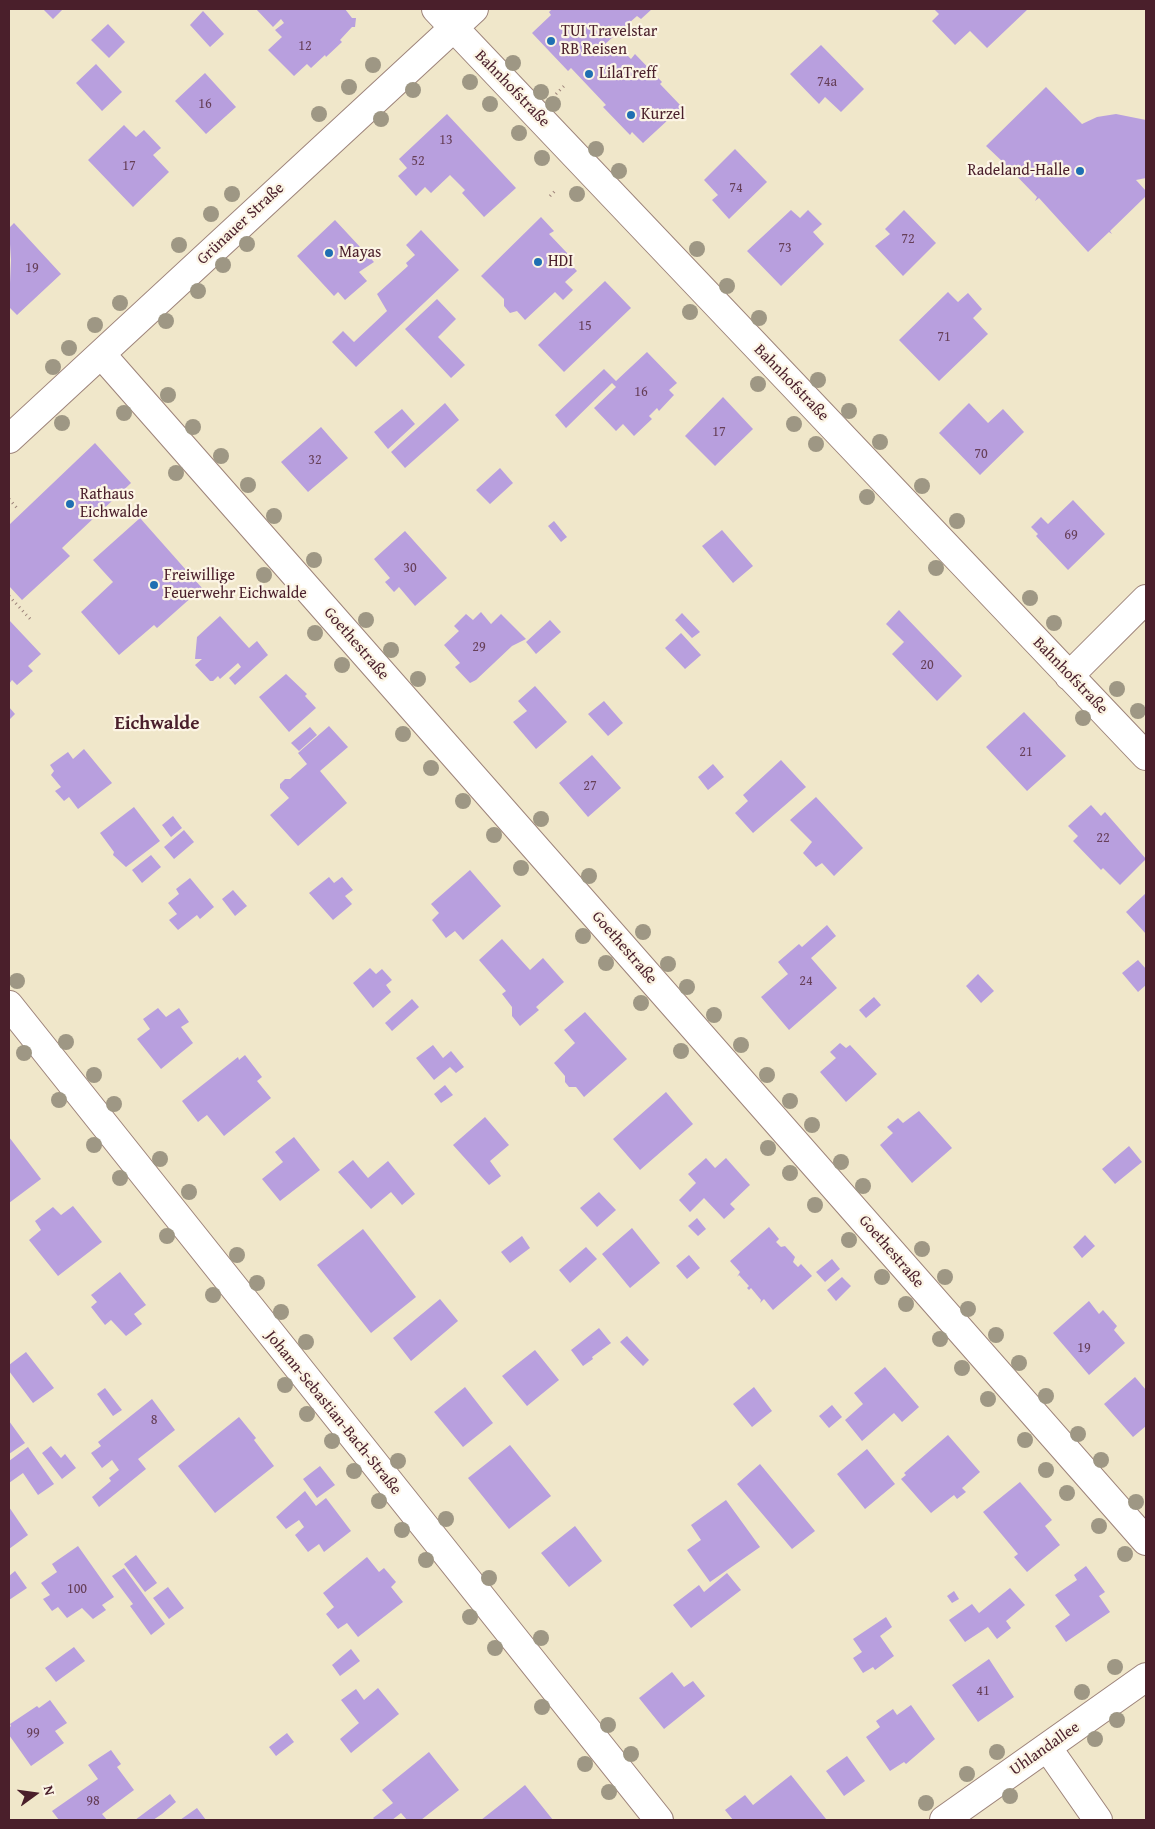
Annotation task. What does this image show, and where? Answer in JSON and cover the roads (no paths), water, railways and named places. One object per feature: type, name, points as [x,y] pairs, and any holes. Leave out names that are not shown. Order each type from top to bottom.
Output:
[{"type":"street","name":"Grünauer Straße","points":[[9,439],[101,354],[445,18],[474,9]]},
{"type":"street","name":"Bahnhofstraße","points":[[445,18],[1146,756]]},
{"type":"street","name":"Goethestraße","points":[[101,354],[1146,1541]]},
{"type":"street","points":[[1069,676],[1146,599]]},
{"type":"street","name":"Johann-Sebastian-Bach-Straße","points":[[9,1005],[659,1820]]},
{"type":"street","name":"Uhlandallee","points":[[944,1820],[1146,1677]]},
{"type":"street","points":[[1047,1747],[1098,1820]]},
{"type":"place","name":"TUI Travelstar RB Reisen","points":[[551,41]]},
{"type":"place","name":"LilaTreff","points":[[589,74]]},
{"type":"place","name":"Kurzel","points":[[631,115]]},
{"type":"place","name":"Radeland-Halle","points":[[1080,171]]},
{"type":"place","name":"Mayas","points":[[329,253]]},
{"type":"place","name":"HDI","points":[[538,262]]},
{"type":"place","name":"Rathaus Eichwalde","points":[[70,504]]},
{"type":"place","name":"Freiwillige Feuerwehr Eichwalde","points":[[154,585]]},
{"type":"district","name":"Eichwalde","points":[[157,724]]}]
